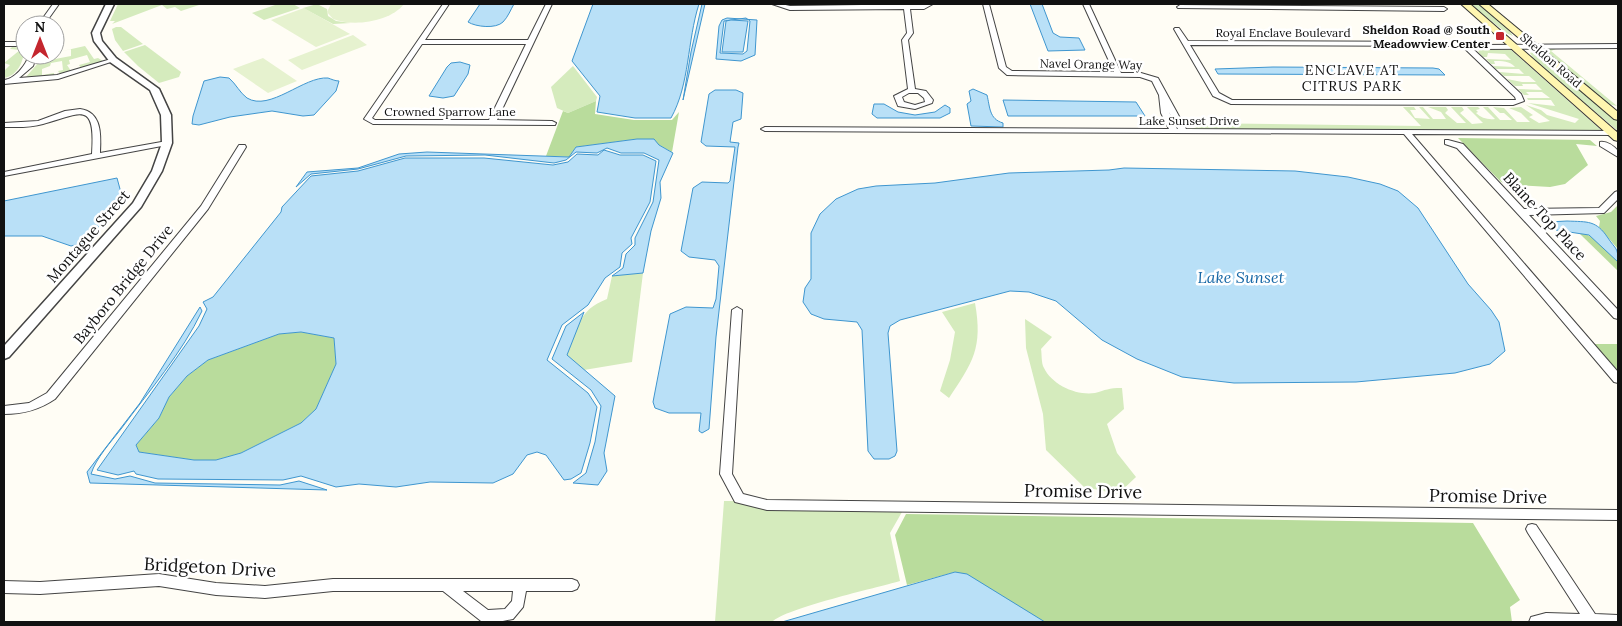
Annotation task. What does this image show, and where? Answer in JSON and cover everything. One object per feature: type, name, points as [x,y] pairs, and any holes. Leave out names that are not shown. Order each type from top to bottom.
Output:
[{"type":"main road","name":"Sheldon Road","points":[[1465,4],[1616,135]]},
{"type":"main road","name":"Sheldon Road","points":[[1483,4],[1618,117]]},
{"type":"street","points":[[48,15],[56,4]]},
{"type":"street","points":[[99,30],[110,4]]},
{"type":"street","name":"Crowned Sparrow Lane","points":[[446,4],[368,119],[373,122],[552,123]]},
{"type":"street","points":[[492,122],[549,4]]},
{"type":"street","points":[[776,4],[783,7],[800,5],[924,7],[930,4]]},
{"type":"street","name":"Navel Orange Way","points":[[986,4],[1003,68],[1010,72],[1118,74],[1148,77],[1154,80],[1184,131]]},
{"type":"street","points":[[1086,4],[1118,74]]},
{"type":"street","points":[[1180,7],[1419,6],[1444,9]]},
{"type":"street","points":[[907,7],[910,33],[905,40],[912,90]]},
{"type":"street","points":[[1177,29],[1216,94],[1231,102],[1513,103],[1519,101],[1518,96],[1467,45]]},
{"type":"street","name":"Montague Street","points":[[4,354],[137,205],[157,171],[167,142],[166,115],[154,89],[113,60],[98,41],[96,33],[99,30]]},
{"type":"street","name":"Montague Street","points":[[99,30],[109,50],[134,75]]},
{"type":"street","points":[[419,42],[530,42]]},
{"type":"street","name":"Royal Enclave Boulevard","points":[[1185,43],[1618,46]]},
{"type":"street","points":[[8,82],[58,78],[113,60]]},
{"type":"street","points":[[8,82],[29,65]]},
{"type":"street","points":[[1163,95],[1165,113],[1174,131]]},
{"type":"street","points":[[4,125],[38,123],[78,112],[86,112],[91,116],[97,139],[96,156]]},
{"type":"street","name":"Lake Sunset Drive","points":[[765,129],[1616,135]]},
{"type":"street","points":[[1407,133],[1618,380]]},
{"type":"street","points":[[4,174],[167,142]]},
{"type":"street","name":"Blaine Top Place","points":[[1448,142],[1460,146],[1524,212],[1618,316]]},
{"type":"street","points":[[1603,144],[1612,148],[1618,155]]},
{"type":"street","name":"Bayboro Bridge Drive","points":[[4,410],[27,408],[42,403],[51,396],[205,207],[242,147]]},
{"type":"street","points":[[1524,212],[1601,211],[1618,194]]},
{"type":"street","name":"Promise Drive","points":[[737,310],[726,474],[738,498],[767,504],[1618,514]]},
{"type":"street","points":[[1532,528],[1593,622]]},
{"type":"street","name":"Bridgeton Drive","points":[[4,587],[40,588],[159,580],[216,589],[265,592],[333,585],[572,585]]},
{"type":"street","points":[[444,584],[486,618],[508,615],[518,603],[520,585]]},
{"type":"street","points":[[1536,622],[1546,619],[1618,622]]},
{"type":"green space","points":[[118,4],[202,4],[181,11],[175,7],[167,9],[162,5],[112,24],[115,21],[110,21]]},
{"type":"green space","points":[[278,4],[293,4],[300,8],[264,20],[252,13]]},
{"type":"green space","points":[[317,4],[327,9],[328,16],[336,21],[351,23],[333,24],[303,8]]},
{"type":"green space","points":[[331,4],[404,4],[398,10],[381,19],[351,23],[333,19],[327,12]]},
{"type":"green space","points":[[1469,4],[1480,4],[1505,24],[1513,36],[1508,34]]},
{"type":"green space","points":[[304,8],[350,34],[316,47],[271,20]]},
{"type":"green space","points":[[121,27],[143,44],[123,51],[115,40],[112,29]]},
{"type":"green space","points":[[353,35],[367,45],[302,70],[288,60]]},
{"type":"green space","points":[[145,45],[181,72],[179,77],[159,83],[124,52]]},
{"type":"green space","points":[[85,46],[94,59],[98,58],[103,61],[81,68],[79,65],[90,62],[87,55],[69,60],[70,64],[67,65],[71,71],[61,75],[58,71],[63,70],[65,57],[71,56],[71,49]]},
{"type":"green space","points":[[1547,48],[1556,49],[1551,51],[1617,106],[1608,104],[1544,51]]},
{"type":"green space","points":[[1478,49],[1511,50],[1601,130],[1180,130],[1197,127],[1194,123],[1421,126],[1403,107],[1414,107],[1416,110],[1410,110],[1415,118],[1430,119],[1419,107],[1423,107],[1433,119],[1446,119],[1441,112],[1428,107],[1446,107],[1448,110],[1445,113],[1457,123],[1466,123],[1451,107],[1462,107],[1464,110],[1460,113],[1472,124],[1483,123],[1467,107],[1478,107],[1480,109],[1476,110],[1478,112],[1476,113],[1482,117],[1495,119],[1483,107],[1488,107],[1500,120],[1512,120],[1493,107],[1504,108],[1517,122],[1530,122],[1521,113],[1509,108],[1521,107],[1533,115],[1529,117],[1539,123],[1550,121],[1526,105],[1541,110],[1547,115],[1575,123],[1579,119],[1528,103],[1555,106],[1551,100],[1528,100],[1527,98],[1550,98],[1542,92],[1526,92],[1529,95],[1524,95],[1518,89],[1542,90],[1536,84],[1515,86],[1507,79],[1536,82],[1529,76],[1504,76],[1499,72],[1524,74],[1519,69],[1496,69],[1493,66],[1515,67],[1503,61],[1494,61],[1495,64],[1491,64],[1486,59],[1511,60],[1505,54],[1488,53],[1487,57],[1483,57],[1478,52],[1480,50],[1474,50]]},
{"type":"green space","points":[[1532,52],[1618,121],[1618,131],[1535,61],[1530,53]]},
{"type":"green space","points":[[15,54],[15,65],[20,65],[17,71],[4,78],[4,71],[10,65],[4,63]]},
{"type":"green space","points":[[263,58],[297,81],[268,93],[233,69]]},
{"type":"green space","points":[[36,65],[50,65],[42,69],[42,75],[54,73],[54,75],[26,77]]},
{"type":"green space","points":[[573,66],[597,97],[596,101],[568,113],[557,108],[551,87]]},
{"type":"green space","points":[[596,101],[595,114],[634,120],[672,120],[679,112],[672,152],[659,145],[637,139],[576,147],[569,157],[546,156],[563,111],[568,113]]},
{"type":"green space","points":[[1458,138],[1590,140],[1597,146],[1576,144],[1588,165],[1565,184],[1550,187],[1513,185],[1501,182]]},
{"type":"green space","points":[[1618,205],[1618,249],[1599,227],[1600,221],[1596,216],[1611,212]]},
{"type":"green space","points":[[1582,232],[1595,239],[1618,262],[1618,271],[1580,234]]},
{"type":"green space","points":[[643,273],[632,362],[584,370],[567,355],[584,314],[597,303],[607,299],[612,276]]},
{"type":"green space","points":[[975,303],[978,332],[974,354],[949,398],[940,391],[950,360],[955,332],[942,312]]},
{"type":"green space","points":[[1025,319],[1052,337],[1041,349],[1043,366],[1053,380],[1066,388],[1081,393],[1095,393],[1122,388],[1124,409],[1107,424],[1117,453],[1136,477],[1118,494],[1084,487],[1046,450],[1043,414],[1026,348]]},
{"type":"green space","points":[[301,332],[334,338],[336,364],[316,409],[301,423],[241,453],[216,460],[194,460],[139,452],[136,445],[159,418],[169,397],[187,376],[208,360],[279,334]]},
{"type":"green space","points":[[1594,344],[1618,344],[1618,372]]},
{"type":"green space","points":[[724,501],[734,501],[767,510],[902,512],[890,533],[900,581],[812,605],[772,622],[715,622]]},
{"type":"green space","points":[[906,514],[1473,523],[1520,600],[1510,607],[1512,622],[1044,622],[955,572],[907,585],[895,535]]},
{"type":"water","points":[[480,4],[514,4],[503,22],[496,26],[486,26],[468,22]]},
{"type":"water","points":[[593,4],[699,4],[682,91],[671,118],[635,118],[597,112],[600,96],[572,61]]},
{"type":"water","points":[[702,4],[705,4],[683,100],[691,52]]},
{"type":"water","points":[[1030,4],[1042,4],[1053,33],[1060,37],[1079,38],[1085,50],[1048,51]]},
{"type":"water","points":[[727,18],[740,19],[724,21],[720,53],[743,54],[747,51],[750,21],[748,19],[757,20],[755,55],[741,61],[716,59],[719,26],[722,20]]},
{"type":"water","points":[[726,21],[748,21],[743,52],[722,52]]},
{"type":"water","points":[[460,62],[470,65],[468,74],[454,96],[443,98],[429,96],[447,67],[451,63]]},
{"type":"water","points":[[1273,67],[1433,68],[1439,69],[1445,75],[1218,74],[1215,69]]},
{"type":"water","points":[[220,77],[229,78],[247,98],[256,101],[276,97],[319,79],[328,78],[339,81],[336,91],[314,115],[303,116],[272,111],[230,117],[199,125],[192,124],[204,81]]},
{"type":"water","points":[[973,89],[987,95],[993,116],[1003,123],[1003,127],[971,126],[967,104],[971,101],[969,91]]},
{"type":"water","points":[[715,90],[736,90],[743,93],[741,119],[733,122],[730,142],[739,143],[716,337],[709,429],[702,433],[699,431],[701,413],[669,413],[655,408],[653,402],[670,314],[686,307],[713,308],[716,299],[719,266],[715,260],[689,257],[681,251],[693,188],[702,182],[728,183],[730,181],[735,147],[706,146],[701,142],[709,94]]},
{"type":"water","points":[[1003,100],[1136,102],[1145,116],[1008,116]]},
{"type":"water","points":[[874,104],[884,104],[898,112],[915,115],[935,112],[945,105],[950,108],[950,113],[940,118],[877,118],[872,114]]},
{"type":"water","points":[[637,139],[654,139],[659,145],[673,153],[660,182],[661,198],[651,231],[643,273],[612,276],[623,268],[626,254],[635,245],[635,238],[653,202],[659,160],[644,153],[621,153],[607,148],[597,153],[576,152],[566,160],[554,163],[485,155],[406,156],[358,169],[311,174],[296,187],[307,172],[358,168],[399,154],[427,152],[569,157],[576,147]]},
{"type":"water","points":[[604,150],[620,155],[643,155],[656,161],[650,202],[631,238],[632,244],[622,253],[620,267],[605,278],[588,305],[562,325],[547,360],[588,393],[597,407],[590,443],[581,473],[571,479],[564,480],[546,455],[537,452],[527,455],[513,474],[493,483],[430,482],[396,487],[359,484],[336,487],[301,476],[283,480],[158,479],[136,474],[134,471],[118,475],[97,470],[199,326],[207,309],[203,302],[213,297],[281,212],[282,207],[311,176],[358,171],[405,158],[484,158],[553,165],[568,162],[577,154],[598,155]],"holes":[[[301,332],[334,338],[336,364],[316,409],[301,423],[241,453],[216,460],[194,460],[139,452],[136,445],[159,418],[169,397],[187,376],[208,360],[279,334]]]},
{"type":"water","name":"Lake Sunset","points":[[1124,168],[1295,171],[1348,177],[1380,184],[1398,191],[1418,208],[1468,284],[1491,310],[1499,322],[1505,351],[1490,364],[1455,373],[1356,382],[1234,383],[1182,377],[1137,359],[1102,340],[1056,301],[1029,292],[1010,291],[900,320],[890,326],[888,333],[897,451],[895,456],[889,459],[874,459],[868,451],[862,330],[857,322],[824,319],[811,314],[803,302],[805,288],[811,279],[811,233],[820,214],[836,199],[858,189],[876,186],[935,183],[1009,173]]},
{"type":"water","points":[[117,178],[123,200],[84,243],[71,246],[42,236],[4,236],[4,201]]},
{"type":"water","points":[[1549,222],[1591,223],[1604,232],[1616,249],[1618,262],[1589,235],[1556,230]]},
{"type":"water","points":[[200,307],[202,311],[185,342],[164,372],[104,450],[91,474],[115,479],[130,476],[155,483],[280,485],[299,481],[327,490],[90,483],[87,472],[140,403]]},
{"type":"water","points":[[584,312],[567,355],[615,396],[604,453],[607,471],[598,485],[573,483],[586,473],[595,442],[601,406],[591,390],[552,359],[566,326]]},
{"type":"water","points":[[955,572],[967,574],[1045,622],[782,622]]},
{"type":"place","name":"Sheldon Road @ South Meadowview Center","points":[[1500,36]]},
{"type":"district","name":"ENCLAVE AT CITRUS PARK","points":[[1352,78]]}]
